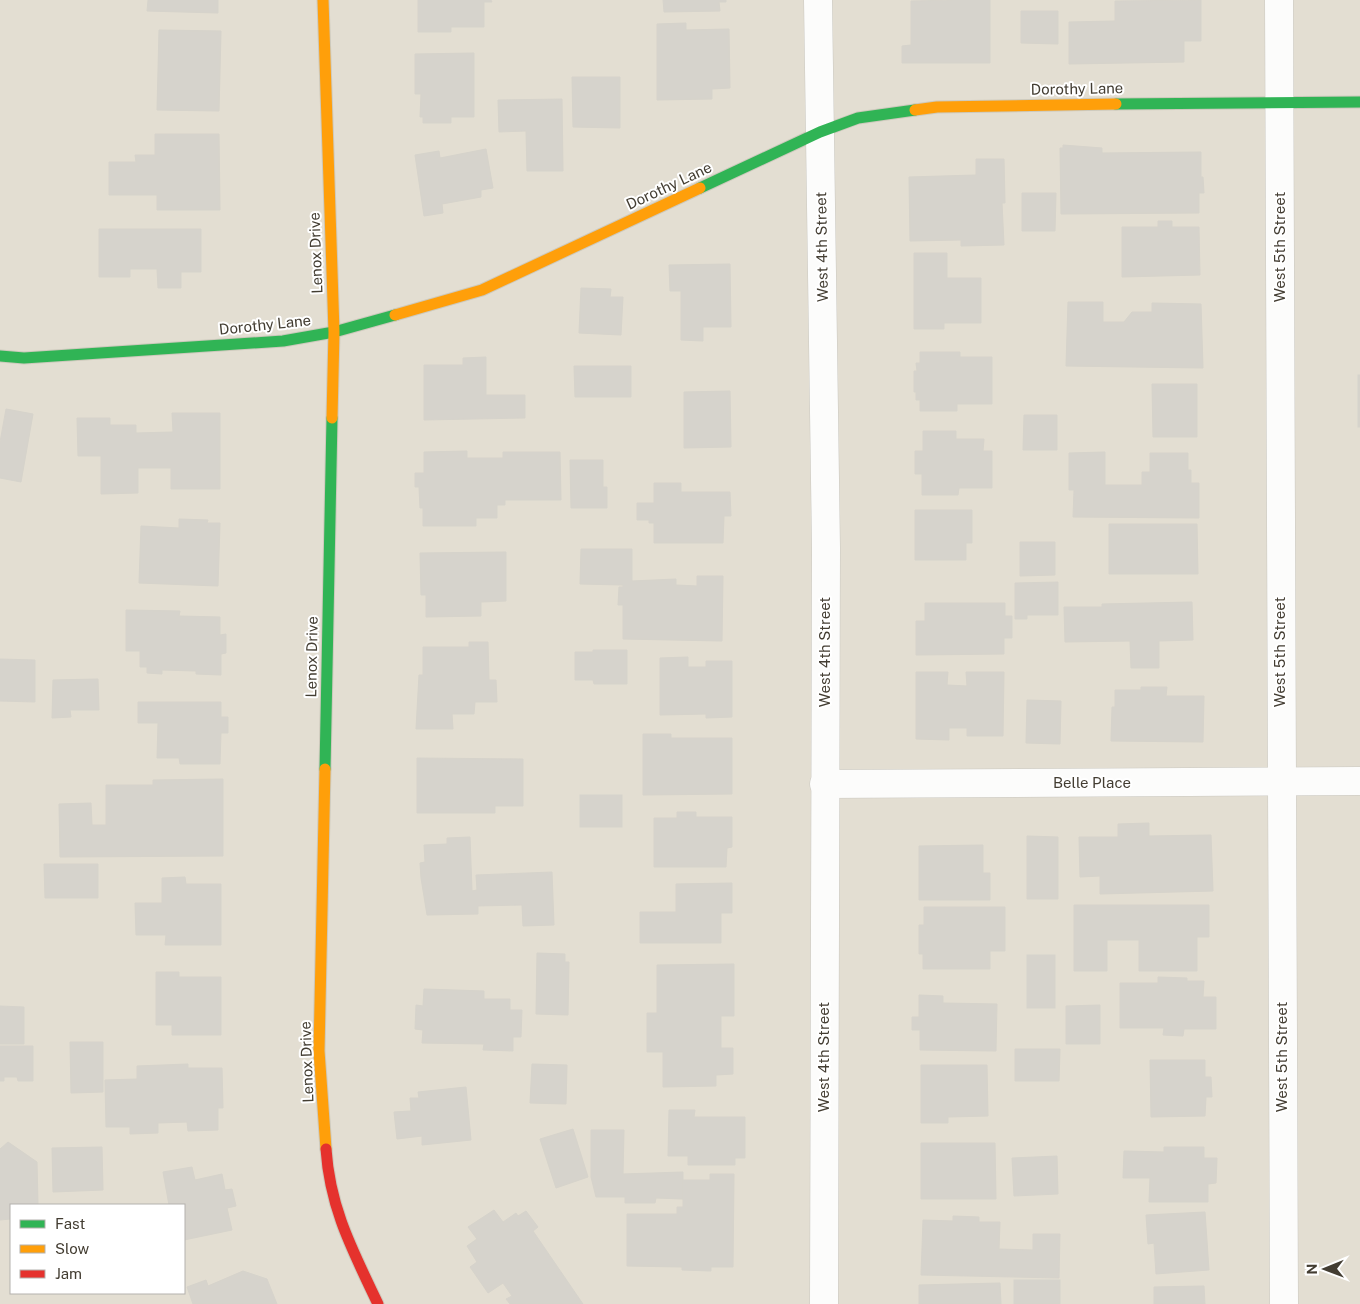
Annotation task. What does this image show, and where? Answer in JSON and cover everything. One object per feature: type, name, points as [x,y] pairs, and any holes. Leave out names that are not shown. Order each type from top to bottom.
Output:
[{"type":"street","name":"Lenox Drive","points":[[323,0],[334,332],[319,1051],[327,1170],[341,1227],[378,1304]]},
{"type":"street","name":"West 4th Street","points":[[818,0],[826,548],[824,1304]]},
{"type":"street","name":"West 5th Street","points":[[1279,0],[1280,782],[1284,1304]]},
{"type":"street","name":"Dorothy Lane","points":[[0,356],[24,358],[283,341],[334,332],[482,290],[820,132],[858,118],[937,107],[1279,101],[1360,102]]},
{"type":"street","name":"Belle Place","points":[[824,784],[1360,782]]},
{"type":"shaded area","points":[[0,0],[1360,0],[1360,1304],[0,1304]]},
{"type":"building","points":[[148,0],[218,0],[218,13],[147,11]]},
{"type":"building","points":[[418,0],[491,0],[492,2],[484,2],[484,27],[451,27],[451,32],[418,32]]},
{"type":"building","points":[[663,0],[726,0],[726,2],[719,2],[720,11],[664,12]]},
{"type":"building","points":[[990,0],[990,63],[902,63],[902,46],[911,45],[911,1]]},
{"type":"building","points":[[1201,0],[1201,41],[1184,41],[1184,62],[1069,64],[1069,22],[1115,21],[1115,1]]},
{"type":"building","points":[[1021,11],[1058,11],[1058,44],[1021,43]]},
{"type":"building","points":[[686,23],[686,30],[729,29],[730,88],[712,89],[712,99],[657,100],[657,24]]},
{"type":"building","points":[[159,30],[221,31],[219,111],[157,110]]},
{"type":"building","points":[[474,53],[474,117],[451,117],[451,123],[423,123],[423,117],[420,117],[421,94],[415,94],[415,54]]},
{"type":"building","points":[[572,77],[620,77],[620,128],[573,127]]},
{"type":"building","points":[[562,99],[563,171],[527,171],[526,131],[499,132],[498,100]]},
{"type":"building","points":[[155,134],[219,134],[220,210],[157,210],[157,195],[109,195],[109,162],[136,162],[135,155],[155,155]]},
{"type":"building","points":[[1063,145],[1102,148],[1102,153],[1201,152],[1201,177],[1203,177],[1204,193],[1199,193],[1199,213],[1061,214],[1060,148],[1063,148]]},
{"type":"building","points":[[486,149],[493,188],[481,190],[481,197],[442,204],[443,213],[424,216],[415,155],[439,151],[440,158]]},
{"type":"building","points":[[976,159],[1004,159],[1005,203],[1002,203],[1004,245],[961,246],[961,240],[910,241],[909,177],[976,175]]},
{"type":"building","points":[[1022,193],[1056,193],[1055,231],[1022,231]]},
{"type":"building","points":[[1158,221],[1172,221],[1172,227],[1199,227],[1200,275],[1122,277],[1122,227],[1158,227]]},
{"type":"building","points":[[99,229],[201,229],[201,272],[181,272],[181,288],[158,288],[157,269],[130,269],[130,277],[99,277]]},
{"type":"building","points":[[914,253],[947,253],[947,278],[981,278],[981,323],[944,323],[944,329],[914,329]]},
{"type":"building","points":[[730,264],[731,327],[703,327],[703,341],[681,340],[681,291],[670,291],[669,265]]},
{"type":"building","points":[[581,288],[611,289],[610,297],[623,297],[621,335],[579,333]]},
{"type":"building","points":[[1068,302],[1103,302],[1103,322],[1124,322],[1132,312],[1152,312],[1152,303],[1201,304],[1203,368],[1066,366]]},
{"type":"building","points":[[920,352],[960,352],[960,357],[992,357],[992,404],[957,404],[957,411],[920,411],[920,400],[916,400],[916,392],[914,392],[914,371],[917,371],[916,363],[920,363]]},
{"type":"building","points":[[486,357],[486,395],[525,395],[525,418],[424,420],[424,365],[463,365],[463,358]]},
{"type":"building","points":[[574,366],[631,366],[631,397],[575,397]]},
{"type":"building","points":[[1358,375],[1360,375],[1360,427],[1358,427]]},
{"type":"building","points":[[1152,384],[1197,384],[1197,437],[1153,437]]},
{"type":"building","points":[[730,391],[731,447],[684,448],[684,392]]},
{"type":"building","points":[[6,409],[33,414],[21,482],[0,478],[0,442]]},
{"type":"building","points":[[172,413],[220,413],[220,489],[171,489],[171,468],[138,468],[138,493],[101,494],[101,456],[78,456],[77,418],[110,418],[110,425],[136,425],[136,433],[173,432]]},
{"type":"building","points":[[1024,415],[1057,415],[1057,450],[1023,450]]},
{"type":"building","points":[[923,431],[956,431],[956,439],[984,439],[983,451],[992,451],[992,488],[959,488],[958,495],[922,495],[922,474],[915,474],[915,451],[923,451]]},
{"type":"building","points":[[467,451],[467,458],[503,458],[503,452],[560,452],[561,500],[505,500],[505,505],[497,505],[497,518],[476,518],[476,526],[423,526],[423,508],[420,508],[419,487],[415,487],[415,473],[424,473],[424,452]]},
{"type":"building","points":[[1105,452],[1105,485],[1142,485],[1142,472],[1150,472],[1150,453],[1188,453],[1188,470],[1191,470],[1191,483],[1199,483],[1199,518],[1073,517],[1074,490],[1069,490],[1069,453]]},
{"type":"building","points":[[570,460],[603,460],[603,487],[607,487],[607,508],[571,508]]},
{"type":"building","points":[[654,483],[681,483],[681,492],[730,492],[731,516],[724,516],[723,543],[654,543],[654,523],[649,523],[649,520],[637,520],[637,503],[654,503]]},
{"type":"building","points":[[915,510],[972,510],[972,543],[966,543],[966,560],[915,560]]},
{"type":"building","points":[[179,519],[208,520],[207,523],[220,523],[218,586],[139,583],[141,526],[179,528]]},
{"type":"building","points":[[1109,524],[1197,524],[1198,574],[1109,574]]},
{"type":"building","points":[[1020,542],[1055,542],[1055,575],[1020,576]]},
{"type":"building","points":[[581,549],[632,549],[632,581],[676,579],[676,585],[697,586],[697,576],[723,576],[722,641],[623,639],[623,605],[618,605],[619,587],[623,587],[623,585],[580,584]]},
{"type":"building","points":[[506,552],[506,601],[481,602],[481,616],[426,617],[426,595],[421,595],[420,553]]},
{"type":"building","points":[[1058,582],[1058,615],[1027,615],[1027,619],[1015,619],[1015,583]]},
{"type":"building","points":[[1192,602],[1193,640],[1159,641],[1159,668],[1131,668],[1130,641],[1065,642],[1064,607],[1102,607],[1102,604]]},
{"type":"building","points":[[925,603],[1005,603],[1005,616],[1012,616],[1012,638],[1004,638],[1004,654],[916,655],[916,621],[925,621]]},
{"type":"building","points":[[126,610],[180,611],[179,616],[220,617],[220,635],[226,634],[226,653],[221,654],[221,675],[196,674],[196,671],[162,670],[162,674],[147,673],[147,667],[140,667],[140,651],[126,651]]},
{"type":"building","points":[[469,642],[488,642],[489,680],[496,680],[497,702],[475,702],[474,714],[452,714],[453,729],[416,729],[419,675],[423,675],[423,647],[469,647]]},
{"type":"building","points":[[593,650],[627,650],[627,684],[594,684],[593,680],[575,680],[575,652],[593,652]]},
{"type":"building","points":[[688,657],[688,667],[706,667],[706,661],[732,661],[732,717],[706,718],[706,714],[660,715],[660,658]]},
{"type":"building","points":[[0,659],[35,660],[35,702],[0,701]]},
{"type":"building","points":[[916,672],[948,672],[947,685],[967,686],[966,672],[1004,672],[1003,736],[967,736],[967,728],[949,728],[949,740],[916,739]]},
{"type":"building","points":[[98,679],[99,710],[70,710],[71,717],[52,718],[53,680]]},
{"type":"building","points":[[1141,687],[1167,687],[1166,696],[1204,696],[1203,742],[1111,741],[1112,707],[1115,707],[1115,690],[1141,690]]},
{"type":"building","points":[[1027,700],[1061,701],[1060,744],[1026,743]]},
{"type":"building","points":[[138,702],[221,702],[221,717],[228,717],[228,733],[221,733],[220,764],[180,764],[179,758],[157,758],[158,723],[138,723]]},
{"type":"building","points":[[643,734],[671,734],[671,738],[732,738],[732,794],[643,795]]},
{"type":"building","points":[[417,758],[523,759],[523,806],[495,806],[495,813],[417,813]]},
{"type":"building","points":[[223,779],[223,856],[60,857],[59,804],[91,803],[92,825],[106,825],[106,785],[153,785],[153,780]]},
{"type":"building","points":[[580,795],[622,795],[622,827],[580,827]]},
{"type":"building","points":[[677,812],[696,812],[696,817],[732,817],[732,847],[727,848],[726,867],[654,867],[654,818],[677,818]]},
{"type":"building","points":[[1149,823],[1149,836],[1211,835],[1213,891],[1100,894],[1100,876],[1080,877],[1079,837],[1118,837],[1118,824]]},
{"type":"building","points":[[1027,836],[1058,837],[1058,899],[1027,899]]},
{"type":"building","points":[[470,837],[472,891],[477,890],[476,875],[552,872],[554,925],[523,926],[522,905],[478,906],[478,914],[427,915],[420,863],[425,862],[424,845],[447,844],[447,838]]},
{"type":"building","points":[[983,845],[983,873],[990,873],[990,900],[919,900],[919,846]]},
{"type":"building","points":[[44,864],[98,864],[98,898],[45,898]]},
{"type":"building","points":[[185,877],[186,884],[221,884],[221,945],[165,945],[166,935],[136,935],[135,903],[162,903],[162,878]]},
{"type":"building","points":[[732,883],[732,913],[721,913],[721,943],[640,943],[640,912],[676,912],[676,884]]},
{"type":"building","points":[[1074,905],[1209,905],[1209,937],[1197,937],[1197,971],[1139,971],[1139,940],[1107,940],[1107,971],[1074,971]]},
{"type":"building","points":[[924,907],[1005,907],[1005,951],[990,951],[990,969],[923,969],[923,954],[919,954],[919,925],[924,925]]},
{"type":"building","points":[[537,953],[565,954],[565,962],[569,962],[568,1015],[536,1014]]},
{"type":"building","points":[[1027,955],[1055,955],[1055,1008],[1027,1008]]},
{"type":"building","points":[[734,964],[734,1016],[721,1016],[721,1048],[733,1048],[733,1074],[716,1075],[716,1086],[663,1087],[663,1052],[647,1052],[647,1013],[657,1013],[657,965]]},
{"type":"building","points":[[156,972],[179,972],[179,977],[221,977],[221,1035],[172,1035],[172,1025],[156,1025]]},
{"type":"building","points":[[1158,977],[1187,978],[1187,981],[1204,981],[1203,997],[1216,997],[1216,1029],[1184,1029],[1183,1036],[1163,1035],[1164,1028],[1120,1028],[1120,983],[1158,983]]},
{"type":"building","points":[[424,989],[484,991],[484,999],[510,999],[510,1010],[522,1010],[521,1037],[513,1037],[513,1051],[483,1050],[484,1044],[422,1043],[423,1030],[415,1029],[416,1005],[423,1006]]},
{"type":"building","points":[[919,995],[943,996],[943,1003],[997,1004],[996,1051],[920,1050],[920,1030],[912,1030],[912,1017],[919,1017]]},
{"type":"building","points":[[1100,1005],[1100,1044],[1066,1044],[1066,1006]]},
{"type":"building","points":[[0,1006],[24,1007],[24,1044],[0,1044]]},
{"type":"building","points":[[70,1042],[103,1042],[103,1092],[71,1093]]},
{"type":"building","points":[[0,1046],[33,1046],[33,1081],[18,1081],[17,1077],[4,1077],[4,1081],[0,1081]]},
{"type":"building","points":[[1015,1049],[1060,1049],[1059,1081],[1015,1081]]},
{"type":"building","points":[[1150,1060],[1205,1060],[1205,1077],[1211,1077],[1212,1097],[1206,1097],[1205,1116],[1151,1117]]},
{"type":"building","points":[[188,1064],[188,1068],[222,1068],[223,1108],[218,1108],[218,1130],[188,1131],[187,1122],[158,1123],[158,1133],[130,1134],[130,1127],[106,1127],[105,1080],[137,1079],[137,1066]]},
{"type":"building","points":[[532,1064],[567,1065],[566,1104],[530,1103]]},
{"type":"building","points":[[921,1065],[987,1065],[988,1116],[948,1117],[948,1123],[921,1123]]},
{"type":"building","points":[[466,1087],[471,1140],[422,1145],[422,1136],[397,1139],[394,1112],[411,1111],[410,1098],[419,1098],[418,1092]]},
{"type":"building","points":[[669,1110],[695,1110],[694,1117],[745,1117],[745,1158],[735,1158],[735,1165],[688,1165],[688,1156],[668,1156]]},
{"type":"building","points":[[573,1129],[588,1177],[556,1188],[540,1139]]},
{"type":"building","points":[[591,1130],[624,1130],[623,1174],[683,1172],[683,1199],[656,1198],[655,1203],[625,1203],[625,1197],[596,1197],[591,1177]]},
{"type":"building","points":[[8,1142],[37,1162],[38,1204],[10,1204],[10,1219],[0,1220],[0,1149]]},
{"type":"building","points":[[921,1143],[995,1143],[996,1199],[921,1199]]},
{"type":"building","points":[[102,1147],[103,1190],[53,1192],[52,1148]]},
{"type":"building","points":[[1164,1147],[1204,1147],[1204,1158],[1217,1158],[1216,1183],[1208,1184],[1208,1202],[1149,1202],[1150,1178],[1123,1178],[1124,1151],[1164,1152]]},
{"type":"building","points":[[1057,1156],[1058,1194],[1014,1196],[1012,1158]]},
{"type":"building","points":[[192,1167],[195,1180],[222,1174],[225,1190],[232,1189],[236,1206],[227,1208],[232,1230],[185,1240],[185,1204],[169,1204],[163,1172]]},
{"type":"building","points":[[710,1174],[734,1174],[733,1267],[711,1267],[711,1271],[682,1270],[682,1267],[627,1266],[627,1214],[677,1214],[677,1207],[683,1207],[683,1180],[710,1180]]},
{"type":"building","points":[[494,1210],[503,1222],[516,1213],[518,1216],[526,1211],[538,1227],[533,1231],[583,1304],[510,1304],[506,1299],[512,1296],[503,1283],[488,1293],[470,1267],[477,1262],[467,1246],[477,1239],[468,1227]]},
{"type":"building","points":[[1205,1212],[1209,1270],[1156,1274],[1154,1243],[1148,1244],[1146,1215]]},
{"type":"building","points":[[953,1216],[979,1217],[979,1222],[1000,1222],[999,1249],[1033,1250],[1033,1234],[1060,1234],[1059,1278],[921,1275],[923,1220],[953,1221]]},
{"type":"building","points":[[243,1271],[267,1279],[277,1304],[193,1304],[187,1287],[206,1280],[208,1286]]},
{"type":"building","points":[[1014,1280],[1060,1280],[1060,1304],[1014,1304]]},
{"type":"building","points":[[1000,1283],[1001,1304],[919,1304],[919,1285]]},
{"type":"building","points":[[1204,1286],[1205,1304],[1154,1304],[1154,1287]]},
{"type":"traffic: fast","points":[[1116,104],[1360,102]]},
{"type":"traffic: fast","points":[[700,188],[820,132],[858,118],[915,110]]},
{"type":"traffic: fast","points":[[0,356],[24,358],[283,341],[334,332],[395,315]]},
{"type":"traffic: fast","points":[[325,769],[332,418]]},
{"type":"traffic: slow","points":[[323,0],[334,332],[332,418]]},
{"type":"traffic: slow","points":[[915,110],[937,107],[1116,104]]},
{"type":"traffic: slow","points":[[395,315],[482,290],[700,188]]},
{"type":"traffic: slow","points":[[325,769],[319,1051],[326,1149]]},
{"type":"traffic: jam","points":[[326,1149],[332,1191],[344,1229],[378,1304]]}]
